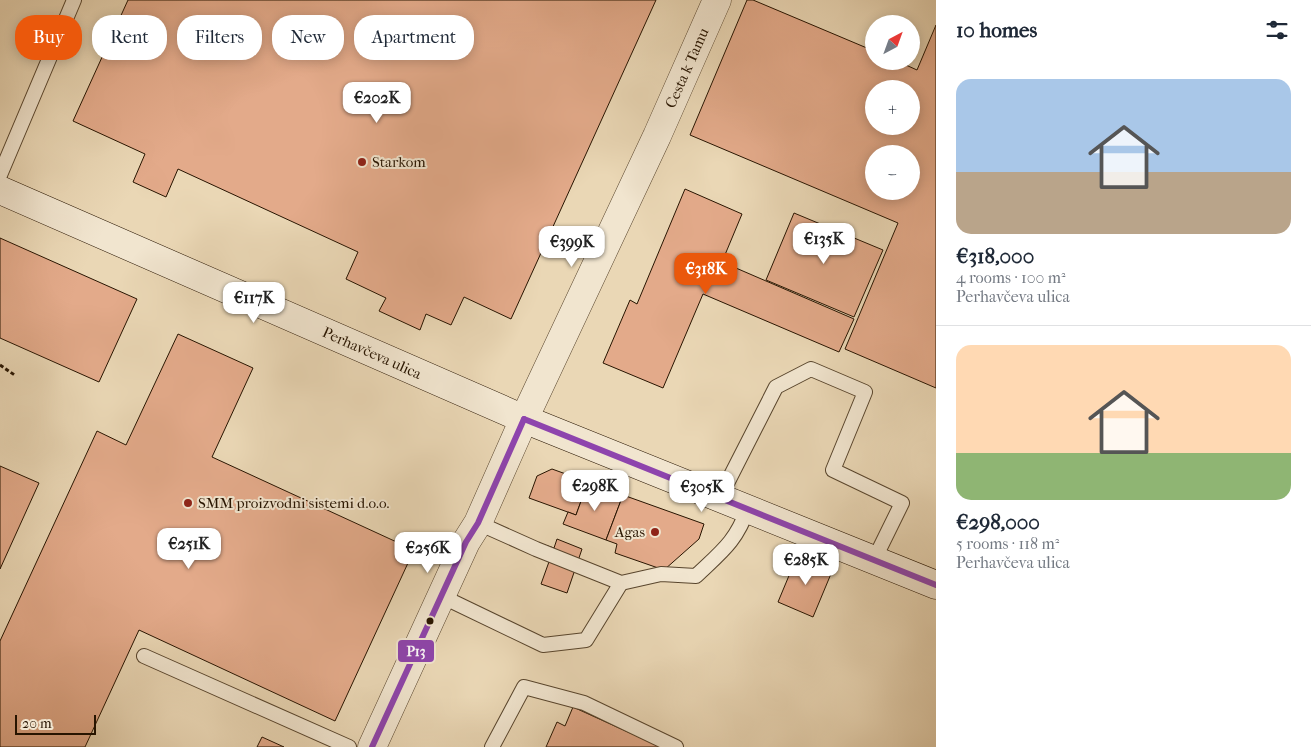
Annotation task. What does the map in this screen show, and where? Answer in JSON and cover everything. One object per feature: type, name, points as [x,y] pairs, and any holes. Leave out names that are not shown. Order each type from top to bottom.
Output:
[{"type":"street","name":"Cesta k Tamu","points":[[524,419],[657,136],[717,0]]},
{"type":"street","name":"Perhavčeva ulica","points":[[0,190],[524,419],[936,585]]},
{"type":"street","points":[[372,747],[466,542],[478,523],[524,419]]},
{"type":"lane","points":[[0,175],[74,0]]},
{"type":"lane","points":[[720,497],[776,387],[811,369],[865,392],[832,470],[902,503],[874,560]]},
{"type":"lane","points":[[478,523],[536,549],[621,583],[661,574],[696,576],[730,544],[742,525],[748,508]]},
{"type":"lane","points":[[441,596],[543,645],[586,640],[621,583]]},
{"type":"lane","points":[[144,656],[349,747]]},
{"type":"lane","points":[[492,747],[524,687],[584,703],[676,747]]},
{"type":"path","points":[[0,366],[16,376]]},
{"type":"building","name":"Starkom","points":[[128,0],[656,0],[511,319],[464,297],[451,325],[426,314],[420,330],[379,311],[386,298],[346,279],[358,252],[178,169],[166,197],[133,182],[145,154],[73,121],[101,60],[167,60],[167,15],[121,15]]},
{"type":"building","points":[[747,0],[753,0],[865,47],[865,70],[920,70],[920,63],[936,25],[936,388],[845,349],[898,223],[690,135]]},
{"type":"building","points":[[685,189],[742,214],[722,262],[854,319],[839,352],[703,294],[663,388],[603,363],[630,300],[637,304]]},
{"type":"building","points":[[794,213],[883,250],[854,317],[766,280]]},
{"type":"building","points":[[0,238],[137,299],[99,382],[0,338]]},
{"type":"building","name":"SMM proizvodni sistemi d.o.o.","points":[[178,334],[253,368],[212,457],[414,550],[335,721],[139,630],[85,747],[0,747],[0,641],[97,431],[126,445]]},
{"type":"building","points":[[0,466],[39,483],[0,569]]},
{"type":"building","points":[[552,469],[588,482],[576,515],[529,498],[537,476]]},
{"type":"building","points":[[588,482],[623,495],[606,540],[563,524],[568,512],[576,515]]},
{"type":"building","name":"Agas","points":[[623,495],[704,524],[699,539],[664,570],[615,553],[617,544],[606,540]]},
{"type":"building","points":[[521,537],[554,548],[557,539],[582,549],[567,593],[541,584],[550,559]]},
{"type":"building","points":[[798,554],[833,569],[813,617],[778,602]]},
{"type":"building","points":[[573,707],[661,747],[546,747],[557,722],[565,726]]},
{"type":"building","points":[[262,737],[284,747],[257,747]]},
{"type":"transit line","name":"P13","points":[[524,419],[936,585]]},
{"type":"transit line","name":"P13","points":[[372,747],[466,542],[478,523],[524,419]]},
{"type":"place","name":"Starkom","points":[[362,162]]},
{"type":"place","name":"SMM proizvodni sistemi d.o.o.","points":[[188,503]]},
{"type":"place","name":"Agas","points":[[655,532]]}]
